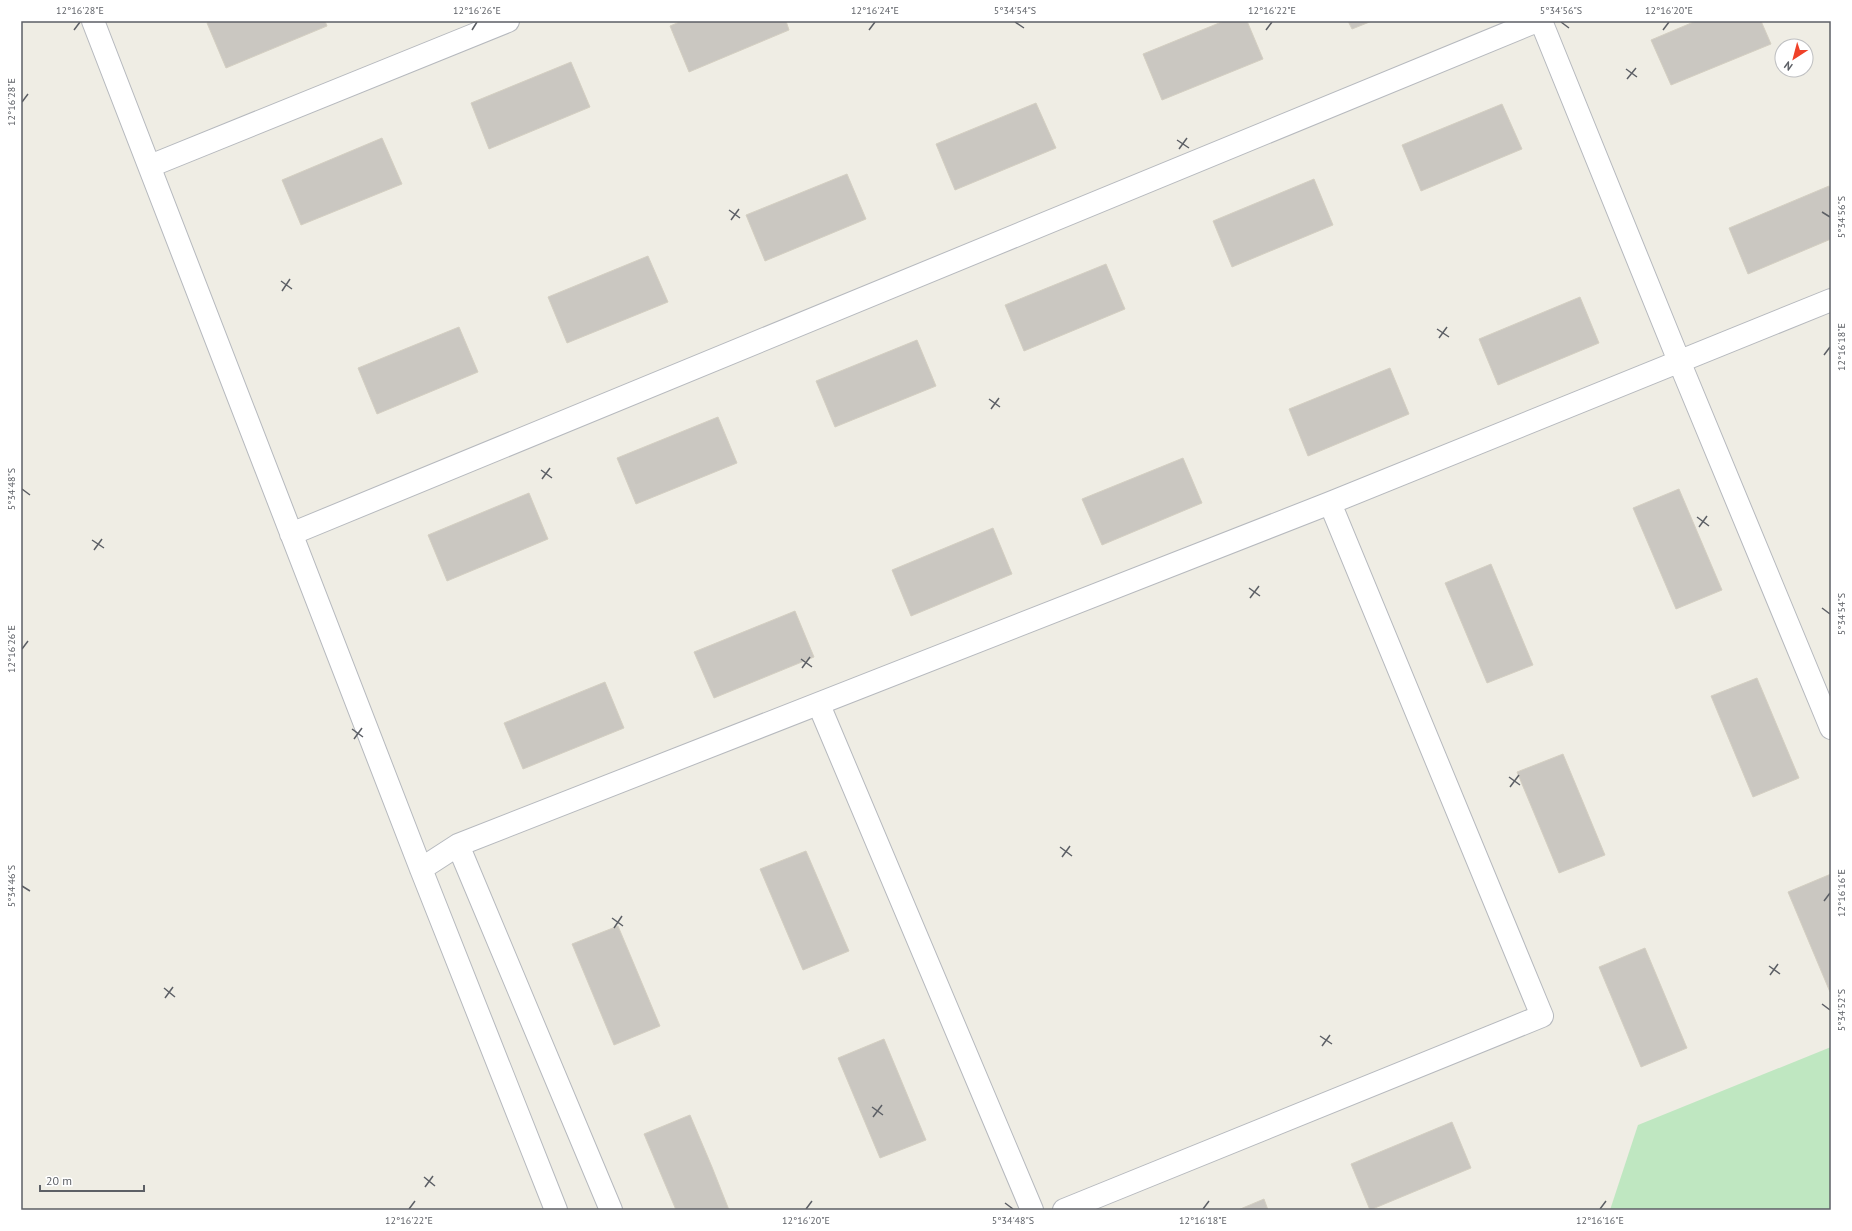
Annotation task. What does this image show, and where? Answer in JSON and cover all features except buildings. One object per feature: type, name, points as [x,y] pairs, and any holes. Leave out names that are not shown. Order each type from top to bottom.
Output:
[{"type":"street","points":[[93,21],[421,869],[556,1210]]},
{"type":"street","points":[[150,166],[508,21]]},
{"type":"street","points":[[291,534],[1537,21]]},
{"type":"street","points":[[1541,21],[1679,361],[1831,728]]},
{"type":"street","points":[[421,869],[458,845],[1330,503],[1831,300]]},
{"type":"street","points":[[1064,1210],[1542,1016],[1330,503]]},
{"type":"street","points":[[819,704],[1032,1210]]},
{"type":"street","points":[[458,845],[611,1210]]},
{"type":"green space","points":[[1831,1047],[1831,1210],[1610,1210],[1638,1125]]}]
